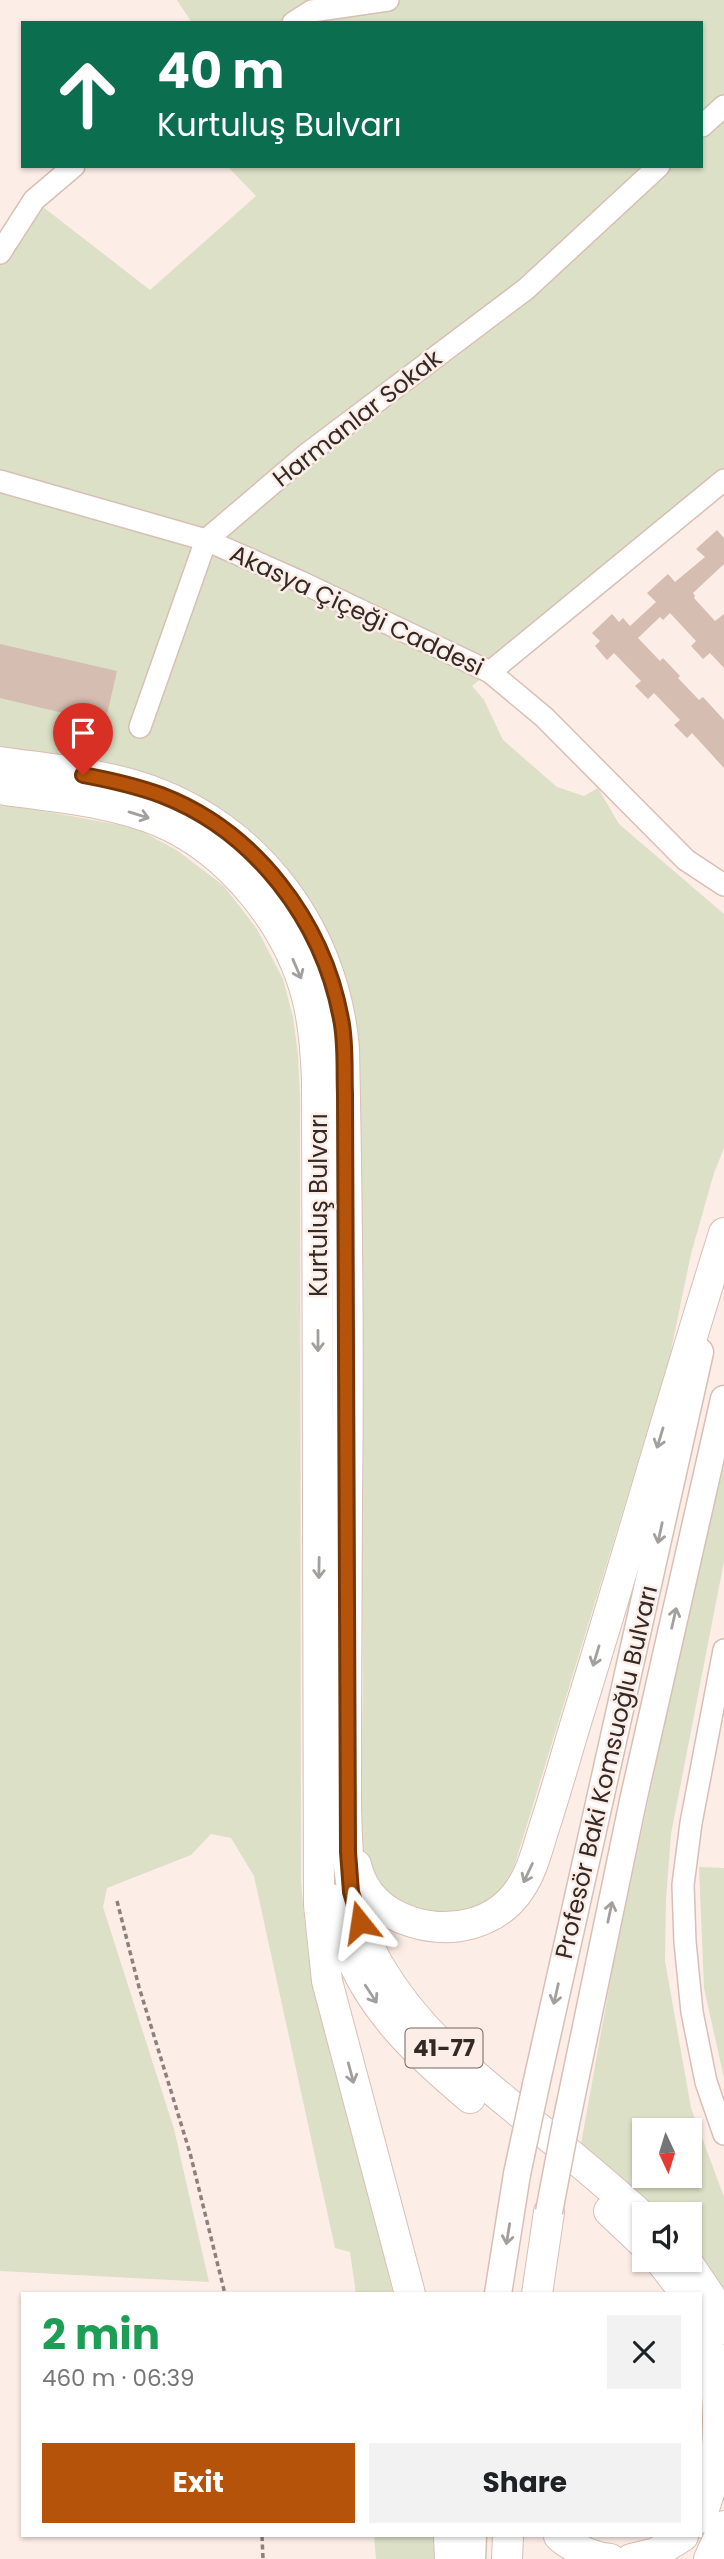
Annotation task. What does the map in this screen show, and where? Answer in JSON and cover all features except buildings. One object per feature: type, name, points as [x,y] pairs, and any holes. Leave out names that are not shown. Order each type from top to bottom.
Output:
[{"type":"highway","name":"Kurtuluş Bulvarı","points":[[0,762],[125,783],[163,796],[225,830],[251,851],[295,904],[315,939],[336,996],[344,1048],[345,1110],[333,1813]]},
{"type":"highway","name":"Kurtuluş Bulvarı","points":[[0,789],[75,800],[137,814],[162,822],[201,846],[235,875],[265,911],[291,954],[307,996],[313,1026],[317,1081],[333,1813]]},
{"type":"highway","points":[[333,1813],[360,1882],[379,1905],[406,1920],[436,1928],[468,1926],[496,1912],[519,1890],[536,1854],[655,1453],[724,1233]]},
{"type":"highway","points":[[333,1813],[330,1896],[364,1983],[391,2024],[427,2061],[632,2233]]},
{"type":"highway","name":"41-77","points":[[333,1813],[348,1852],[351,1892],[355,1906],[368,1943],[396,1994],[421,2025],[451,2054],[632,2207]]},
{"type":"highway","name":"41-77","points":[[333,1813],[319,1905],[327,1981],[409,2292]]},
{"type":"highway","name":"Profesör Baki Komsuoğlu Bulvarı","points":[[540,2292],[549,2212]]},
{"type":"highway","points":[[669,2272],[684,2292]]},
{"type":"highway","points":[[694,2272],[710,2296],[724,2329]]},
{"type":"highway","points":[[702,2328],[717,2372],[723,2436],[713,2493],[702,2514]]},
{"type":"highway","points":[[709,2559],[724,2526]]},
{"type":"highway","points":[[449,2537],[450,2559]]},
{"type":"highway","points":[[507,2559],[508,2537]]},
{"type":"highway","points":[[561,2537],[581,2550],[599,2558],[610,2559]]},
{"type":"highway","points":[[631,2559],[656,2553],[682,2537]]},
{"type":"main road","name":"Profesör Baki Komsuoğlu Bulvarı","points":[[498,2292],[517,2174],[536,2085],[724,1252]]},
{"type":"main road","name":"Profesör Baki Komsuoğlu Bulvarı","points":[[549,2212],[633,1801],[724,1399]]},
{"type":"main road","points":[[472,2559],[473,2537]]},
{"type":"street","points":[[296,21],[312,11],[388,0]]},
{"type":"street","points":[[703,126],[724,106]]},
{"type":"street","points":[[0,254],[34,200],[72,168]]},
{"type":"street","name":"Harmanlar Sokak","points":[[206,540],[307,454],[526,289],[657,168]]},
{"type":"street","points":[[490,671],[724,480]]},
{"type":"street","name":"Akasya Çiçeği Caddesi","points":[[0,481],[206,540],[490,671],[544,717],[686,860],[724,885]]},
{"type":"street","points":[[140,727],[206,540]]},
{"type":"street","points":[[724,1650],[691,1823],[683,1885],[692,2012],[706,2082],[720,2109],[724,2134]]},
{"type":"path","points":[[117,1901],[139,1987],[190,2152],[225,2292]]},
{"type":"path","points":[[262,2537],[263,2559]]},
{"type":"green space","points":[[177,0],[724,0],[724,480],[472,686],[484,700],[503,740],[557,787],[584,796],[598,788],[619,824],[724,914],[724,1148],[714,1173],[691,1254],[669,1360],[514,1867],[498,1896],[475,1911],[447,1919],[387,1902],[368,1874],[360,1836],[363,1684],[360,1378],[307,908],[0,750],[0,248],[34,200],[150,290],[256,196],[229,168],[703,168],[703,21],[191,21]]},
{"type":"green space","points":[[0,803],[136,828],[178,851],[224,886],[257,929],[283,979],[293,1017],[300,1097],[301,1883],[308,1955],[324,2028],[366,2178],[393,2292],[356,2292],[350,2252],[335,2248],[254,1876],[231,1838],[211,1834],[191,1855],[107,1888],[103,1907],[174,2129],[209,2282],[0,2271]]},
{"type":"green space","points":[[724,1444],[724,1561],[671,1834],[666,1900],[665,1961],[695,2118],[632,2118],[632,2187],[581,2144],[613,1966]]},
{"type":"green space","points":[[699,1867],[724,1868],[724,2078],[704,1988]]},
{"type":"green space","points":[[702,2138],[724,2197],[724,2298],[702,2264],[702,2202],[649,2202],[634,2188],[702,2188]]},
{"type":"green space","points":[[374,2537],[436,2537],[438,2559],[376,2559]]},
{"type":"route","points":[[83,775],[125,783],[163,796],[225,830],[251,851],[295,904],[315,939],[336,996],[342,1022],[345,1094],[348,1852],[351,1892],[360,1922]]}]
